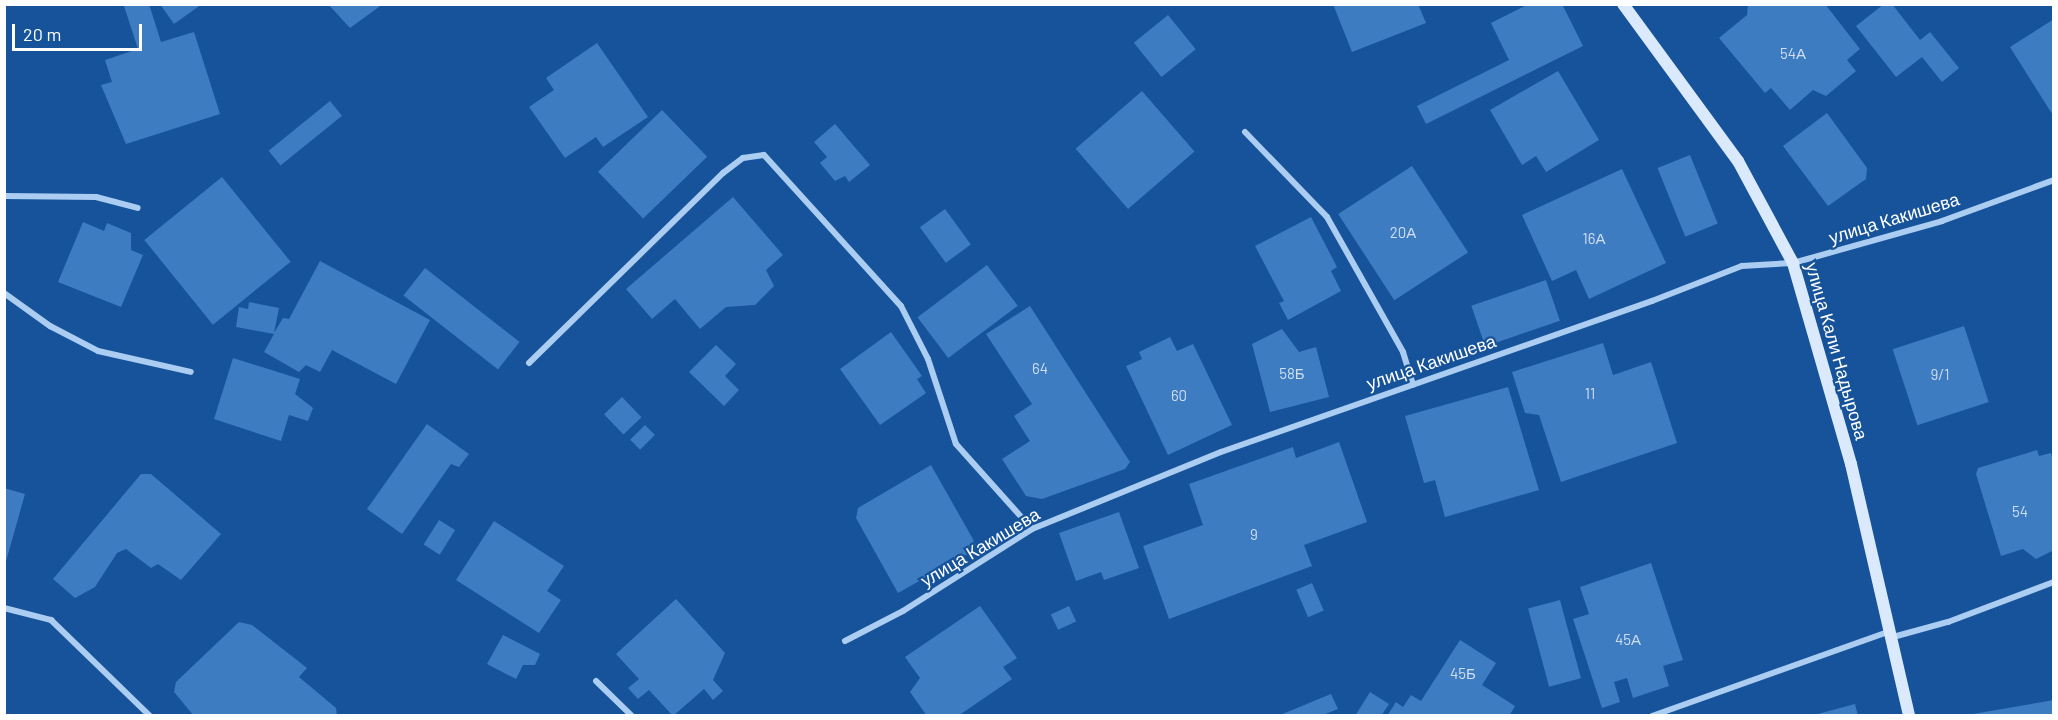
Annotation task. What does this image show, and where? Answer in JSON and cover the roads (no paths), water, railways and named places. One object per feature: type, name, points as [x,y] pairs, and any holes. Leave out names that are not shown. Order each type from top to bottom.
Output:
[{"type":"street","name":"улица Кали Надырова","points":[[1623,4],[1738,161],[1793,263],[1848,453],[1910,716]]},
{"type":"street","points":[[1245,132],[1328,217],[1403,352],[1413,384]]},
{"type":"street","points":[[529,363],[723,173],[743,158],[764,155],[901,306],[928,359],[956,444],[1032,529]]},
{"type":"street","name":"улица Какишева","points":[[844,641],[903,611],[1032,529],[1221,452],[1742,266],[1793,263],[1942,221],[2054,180]]},
{"type":"street","points":[[4,196],[96,197],[138,208]]},
{"type":"street","points":[[4,293],[50,326],[98,351],[191,372]]},
{"type":"street","points":[[1652,716],[1892,634],[1948,622],[2023,590],[2054,582]]},
{"type":"street","points":[[4,608],[51,620],[150,716]]},
{"type":"street","points":[[596,681],[632,716]]}]
